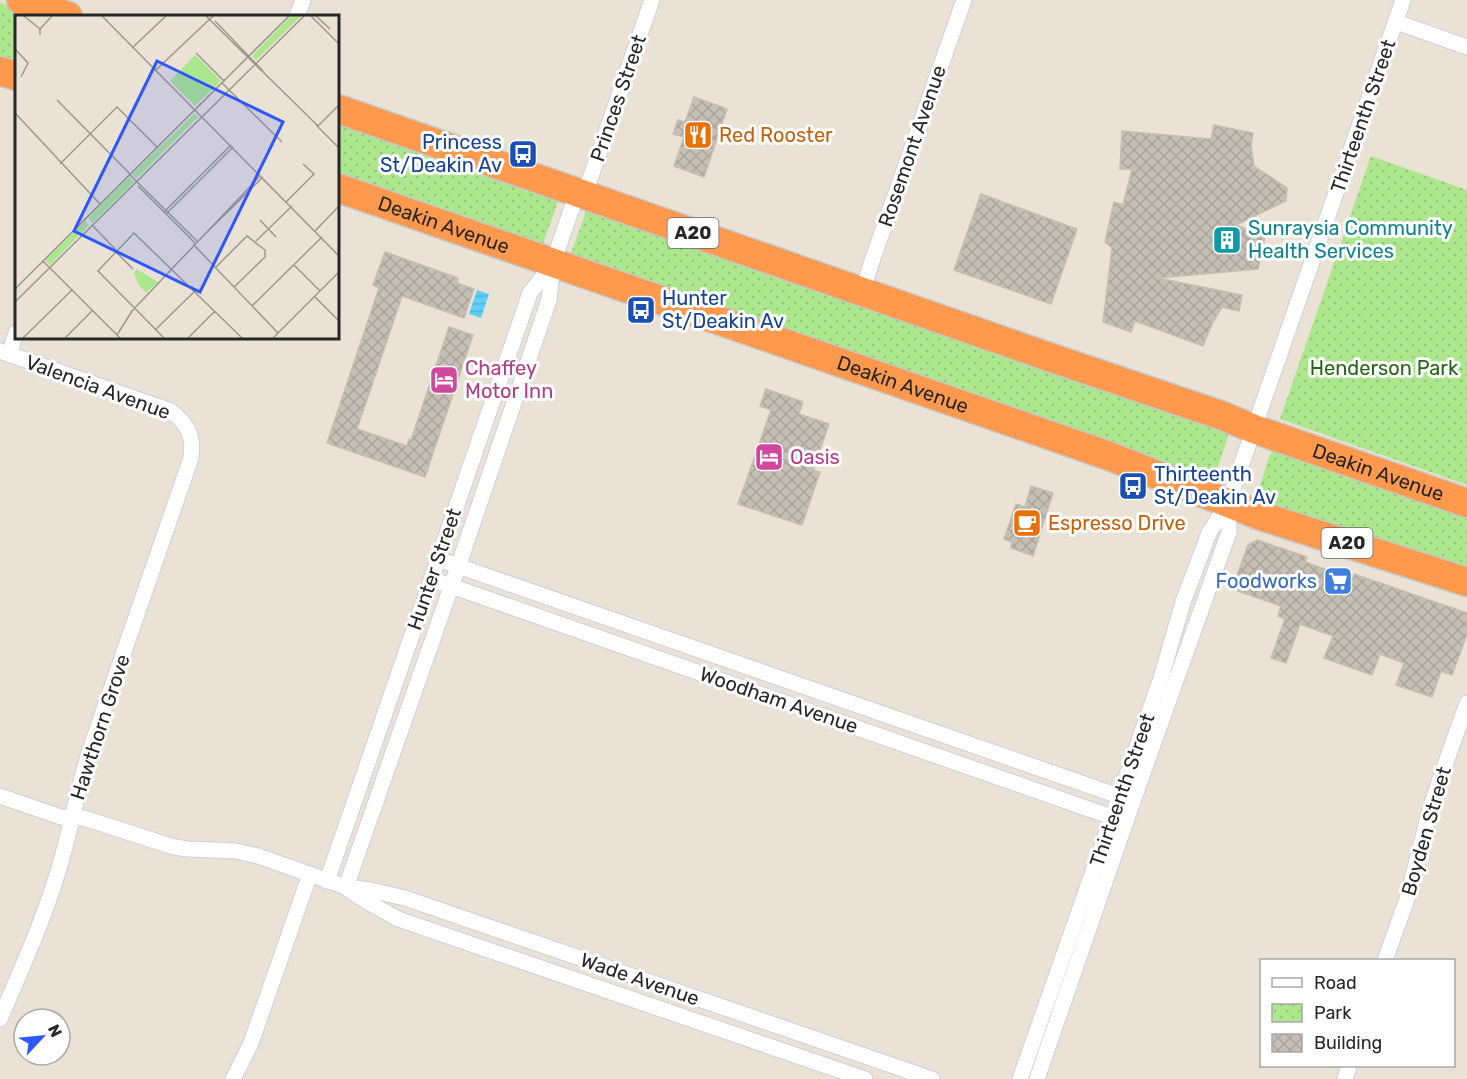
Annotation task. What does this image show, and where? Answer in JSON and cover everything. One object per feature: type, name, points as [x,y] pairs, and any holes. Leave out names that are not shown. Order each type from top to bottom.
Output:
[{"type":"highway","points":[[21,0],[65,15]]},
{"type":"highway","points":[[0,71],[15,76]]},
{"type":"highway","name":"Deakin Avenue","points":[[339,110],[1223,416],[1254,429],[1467,503]]},
{"type":"highway","name":"Deakin Avenue","points":[[339,188],[1109,456],[1261,516],[1467,582]]},
{"type":"street","points":[[297,15],[303,0]]},
{"type":"street","name":"Princes Street","points":[[580,195],[652,0]]},
{"type":"street","name":"Rosemont Avenue","points":[[862,292],[964,0]]},
{"type":"street","name":"Thirteenth Street","points":[[1037,1079],[1126,798],[1183,602],[1209,533],[1228,503],[1403,0]]},
{"type":"street","points":[[1396,22],[1467,47]]},
{"type":"street","name":"Hunter Street","points":[[327,881],[530,294],[553,263],[580,195]]},
{"type":"street","name":"Hunter Street","points":[[346,887],[549,300],[553,263]]},
{"type":"street","points":[[3,353],[15,335]]},
{"type":"street","name":"Valencia Avenue","points":[[3,353],[171,411],[190,432]]},
{"type":"street","name":"Hawthorn Grove","points":[[0,1019],[47,906],[90,750],[191,458],[190,432]]},
{"type":"street","name":"Woodham Avenue","points":[[438,559],[1126,798]]},
{"type":"street","name":"Woodham Avenue","points":[[431,579],[1119,819]]},
{"type":"street","name":"Boyden Street","points":[[1385,959],[1407,899],[1439,782],[1467,703]]},
{"type":"street","name":"Wade Avenue","points":[[0,796],[61,817],[84,818],[174,847],[236,851],[258,856],[346,887],[405,898],[932,1079]]},
{"type":"street","name":"Thirteenth Street","points":[[1020,1079],[1119,819]]},
{"type":"street","points":[[233,1079],[251,1043],[310,874]]},
{"type":"street","name":"Wade Avenue","points":[[346,887],[398,919],[864,1079]]},
{"type":"green space","points":[[0,3],[36,15],[15,15],[15,67],[0,61]]},
{"type":"green space","points":[[339,120],[558,199],[543,244],[339,178]]},
{"type":"green space","name":"Henderson Park","points":[[1371,156],[1467,190],[1467,485],[1280,419]]},
{"type":"green space","points":[[587,209],[1227,431],[1228,437],[1215,475],[1209,480],[570,256]]},
{"type":"green space","points":[[1274,449],[1467,513],[1467,571],[1263,501],[1258,496],[1258,492],[1269,457]]},
{"type":"water","points":[[477,290],[489,294],[481,318],[469,314]]},
{"type":"building","name":"Red Rooster","points":[[694,97],[727,109],[704,177],[674,166],[684,137],[673,134],[678,120],[685,122]]},
{"type":"building","name":"Sunraysia Community Health Services","points":[[1214,125],[1253,133],[1251,146],[1254,166],[1287,188],[1286,201],[1236,225],[1265,237],[1258,269],[1158,278],[1242,295],[1239,311],[1222,307],[1203,346],[1135,321],[1131,332],[1103,322],[1112,248],[1105,242],[1114,202],[1123,205],[1132,169],[1120,169],[1122,131],[1211,139]]},
{"type":"building","points":[[981,194],[1077,229],[1051,304],[954,270]]},
{"type":"building","name":"Chaffey Motor Inn","points":[[385,252],[458,278],[457,283],[474,289],[464,318],[402,296],[357,429],[407,446],[449,327],[473,335],[425,477],[327,443],[379,288],[373,285]]},
{"type":"building","points":[[766,389],[803,402],[799,414],[829,424],[813,470],[820,472],[802,525],[738,504],[771,410],[760,406]]},
{"type":"building","name":"Espresso Drive","points":[[1031,486],[1053,493],[1033,556],[1011,548],[1012,542],[1004,539],[1016,504],[1025,507]]},
{"type":"building","points":[[1257,540],[1307,557],[1305,562],[1352,579],[1354,574],[1467,613],[1467,634],[1452,675],[1441,671],[1432,697],[1396,685],[1404,663],[1380,654],[1372,675],[1324,658],[1333,636],[1300,624],[1286,663],[1271,658],[1285,619],[1278,616],[1281,606],[1238,591],[1243,577],[1237,575],[1248,545]]},
{"type":"place","name":"Red Rooster","points":[[698,135]]},
{"type":"place","name":"Princess St/Deakin Av","points":[[523,154]]},
{"type":"place","name":"Sunraysia Community Health Services","points":[[1227,240]]},
{"type":"place","name":"Hunter St/Deakin Av","points":[[641,310]]},
{"type":"place","name":"Chaffey Motor Inn","points":[[444,380]]},
{"type":"place","name":"Oasis","points":[[769,457]]},
{"type":"place","name":"Thirteenth St/Deakin Av","points":[[1133,486]]},
{"type":"place","name":"Espresso Drive","points":[[1027,523]]},
{"type":"place","name":"Foodworks","points":[[1338,581]]}]
